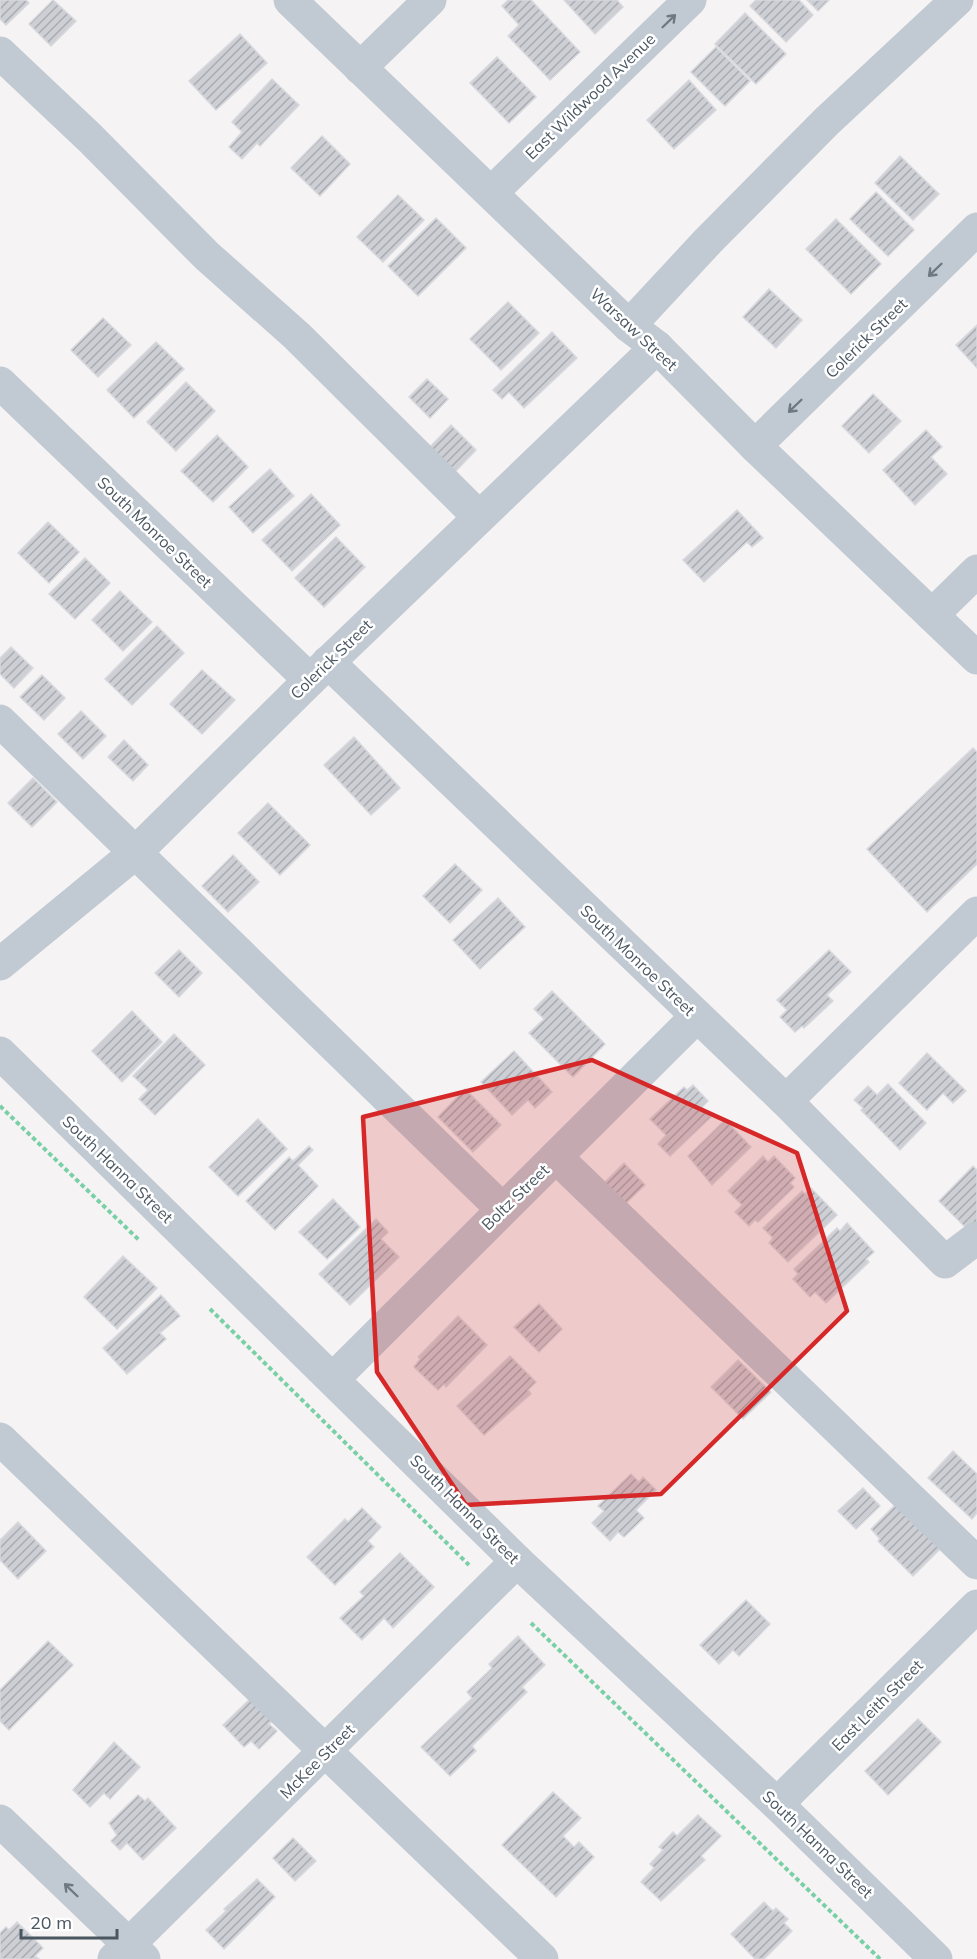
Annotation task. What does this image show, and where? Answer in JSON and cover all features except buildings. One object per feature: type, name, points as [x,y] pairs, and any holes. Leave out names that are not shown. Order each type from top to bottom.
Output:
[{"type":"street","name":"Warsaw Street","points":[[290,0],[629,326],[657,347],[755,446],[977,658]]},
{"type":"street","points":[[360,68],[430,0]]},
{"type":"street","name":"East Wildwood Avenue","points":[[491,193],[690,0]]},
{"type":"street","points":[[629,326],[708,241],[827,120],[957,0]]},
{"type":"street","points":[[0,53],[90,138],[207,256],[297,336],[479,517]]},
{"type":"street","name":"Colerick Street","points":[[755,446],[977,230]]},
{"type":"street","name":"Colerick Street","points":[[0,964],[135,853],[319,671],[657,347]]},
{"type":"street","name":"South Monroe Street","points":[[0,383],[697,1016],[786,1101],[945,1262],[977,1238]]},
{"type":"street","points":[[932,615],[977,571]]},
{"type":"street","points":[[0,721],[502,1209]]},
{"type":"street","points":[[786,1101],[977,913]]},
{"type":"street","name":"Boltz Street","points":[[333,1378],[697,1016]]},
{"type":"street","name":"South Hanna Street","points":[[0,1053],[517,1561],[777,1804],[936,1959]]},
{"type":"street","points":[[556,1157],[977,1563]]},
{"type":"street","points":[[0,1439],[542,1959]]},
{"type":"street","name":"McKee Street","points":[[129,1954],[517,1561]]},
{"type":"street","name":"East Leith Street","points":[[777,1804],[977,1606]]},
{"type":"street","points":[[0,1821],[129,1954]]},
{"type":"highlighted area","points":[[592,1060],[797,1153],[847,1311],[661,1494],[466,1505],[377,1372],[363,1117]]}]
